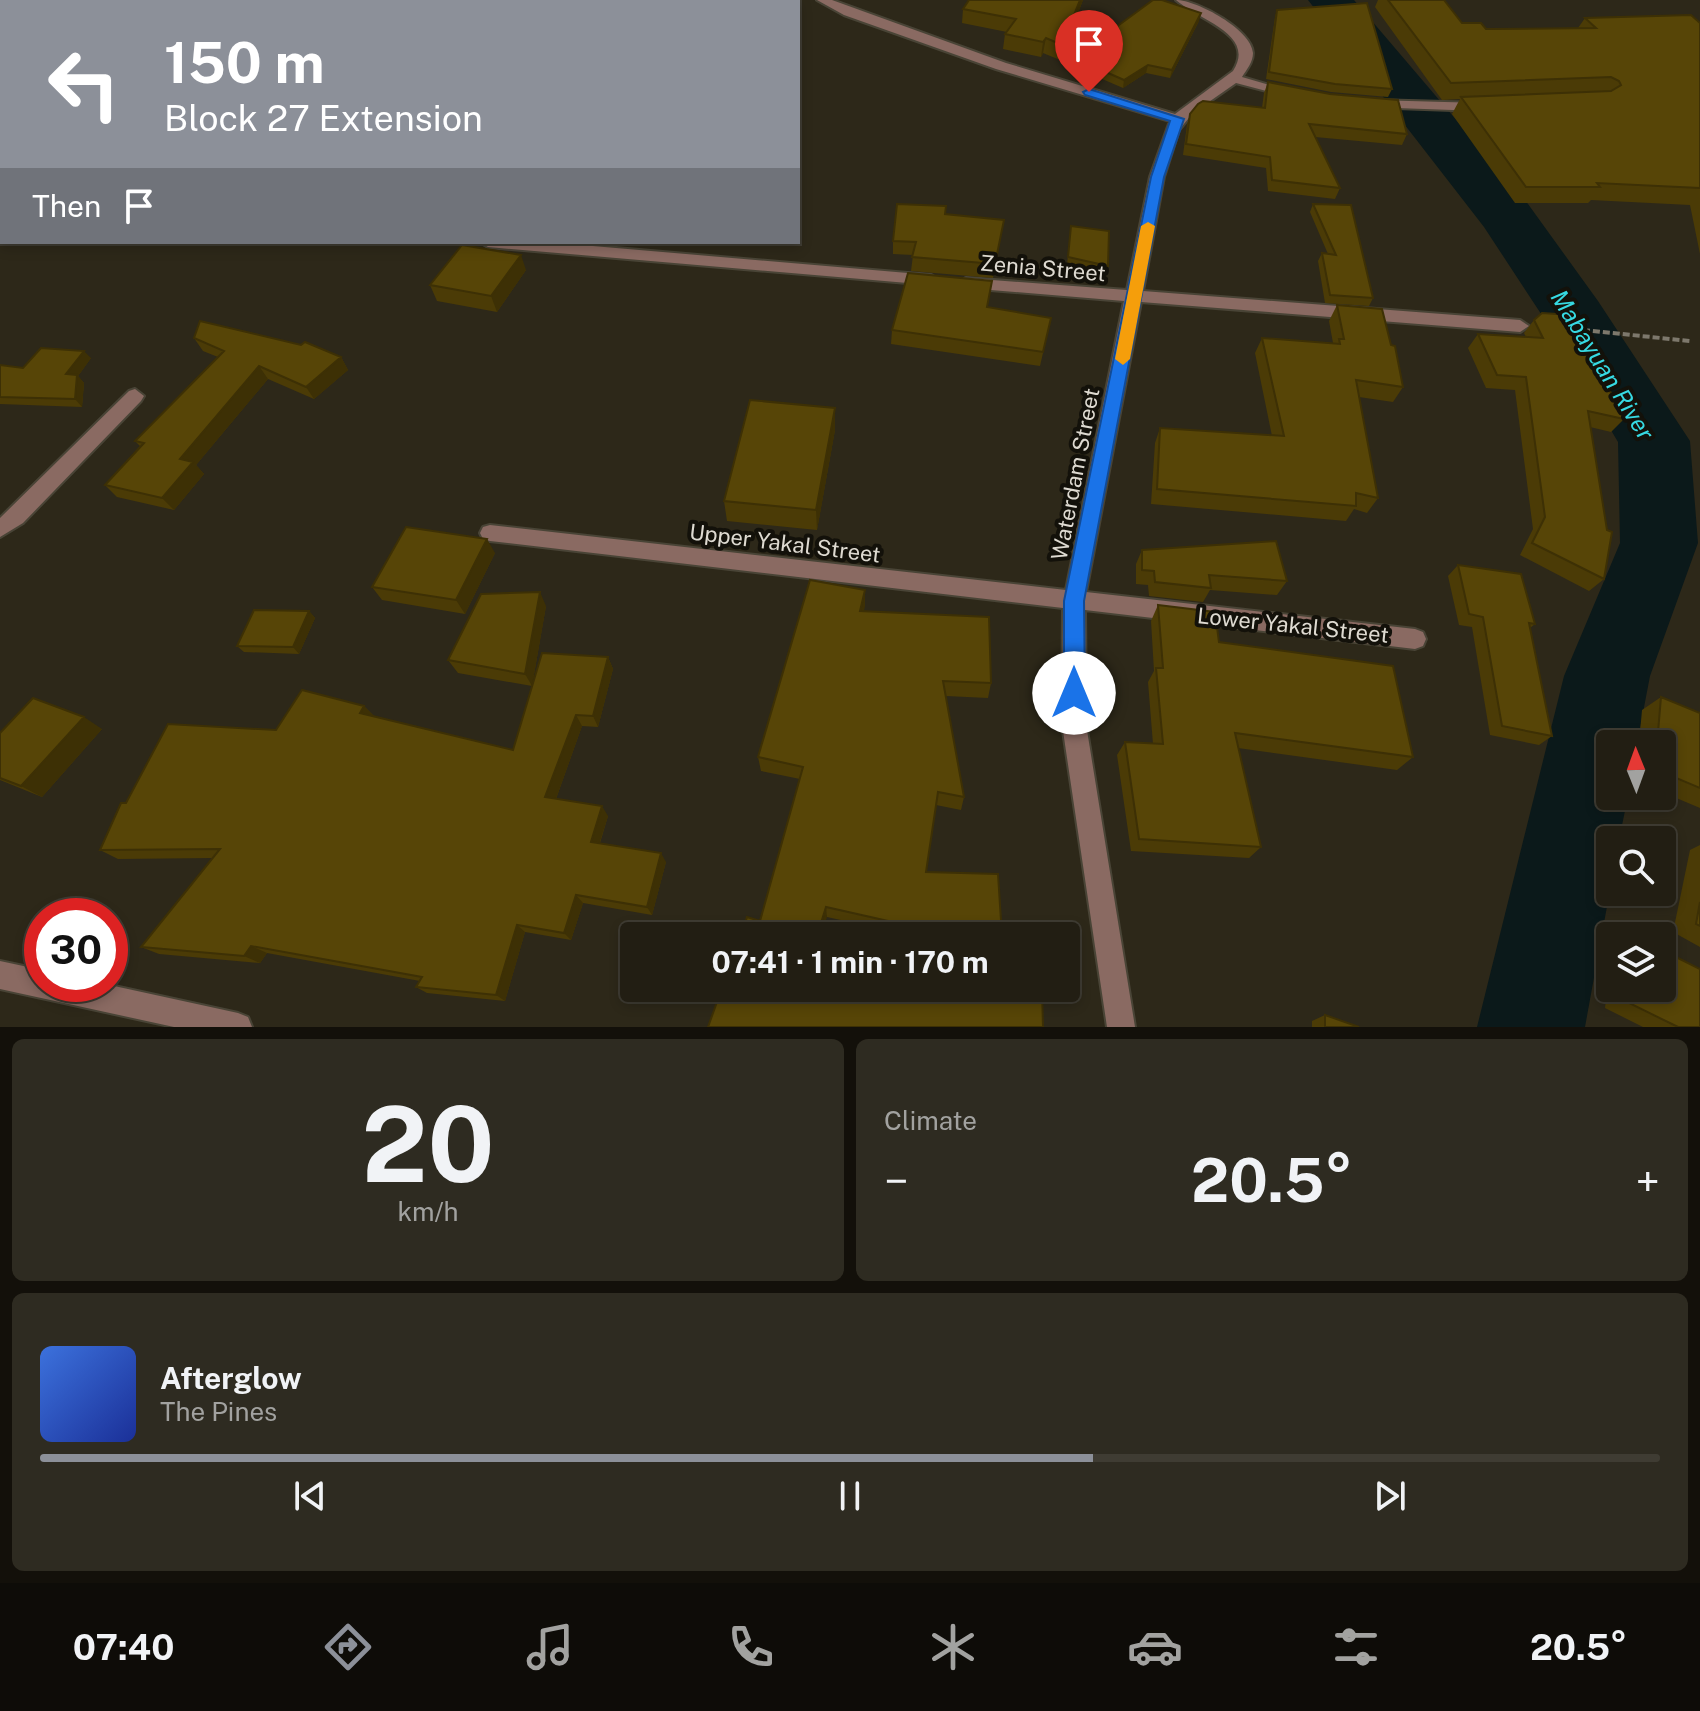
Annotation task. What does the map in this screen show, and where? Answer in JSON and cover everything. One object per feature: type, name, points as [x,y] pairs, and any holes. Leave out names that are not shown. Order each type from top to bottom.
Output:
[{"type":"street","points":[[823,0],[848,12],[1001,66],[1177,119],[1236,79],[1244,64],[1245,43],[1241,37],[1182,0]]},
{"type":"street","points":[[1236,79],[1304,96]]},
{"type":"street","points":[[1358,102],[1499,107]]},
{"type":"street","name":"Waterdam Street","points":[[1121,1027],[1074,724],[1074,601],[1157,177],[1177,119]]},
{"type":"street","name":"Zenia Street","points":[[511,244],[1135,298],[1520,326]]},
{"type":"street","points":[[0,529],[16,517],[135,396]]},
{"type":"street","name":"Upper Yakal Street","points":[[490,533],[1074,601]]},
{"type":"street","name":"Lower Yakal Street","points":[[1074,601],[1415,639]]},
{"type":"street","points":[[0,975],[238,1027]]},
{"type":"path","points":[[1520,326],[1626,332],[1690,341]]},
{"type":"building","points":[[969,0],[1080,0],[1062,45],[1046,38],[1043,42],[1005,34],[1016,19],[963,9]]},
{"type":"building","points":[[1153,0],[1201,13],[1172,70],[1148,65],[1124,80],[1074,58]]},
{"type":"building","points":[[1388,0],[1444,0],[1462,23],[1481,23],[1486,29],[1596,28],[1585,18],[1691,15],[1700,23],[1700,188],[1597,183],[1600,187],[1526,187],[1461,97],[1611,91],[1621,85],[1619,81],[1611,77],[1451,83]]},
{"type":"building","points":[[1367,3],[1392,89],[1335,84],[1269,72],[1277,10]]},
{"type":"building","points":[[1268,82],[1330,94],[1398,100],[1407,134],[1309,124],[1340,188],[1272,180],[1270,157],[1186,144],[1190,114],[1198,104],[1203,101],[1265,108]]},
{"type":"building","points":[[897,204],[946,206],[945,214],[1004,220],[995,264],[912,257],[916,242],[893,241]]},
{"type":"building","points":[[1313,204],[1351,205],[1373,298],[1330,295],[1322,253],[1336,255]]},
{"type":"building","points":[[1071,226],[1109,231],[1108,266],[1068,257]]},
{"type":"building","points":[[462,245],[521,255],[491,296],[430,285]]},
{"type":"building","points":[[908,273],[992,281],[987,307],[1051,318],[1043,352],[892,330]]},
{"type":"building","points":[[1337,305],[1382,309],[1391,345],[1395,346],[1403,387],[1356,380],[1378,498],[1356,493],[1356,506],[1157,489],[1160,428],[1284,436],[1262,338],[1340,344],[1339,339],[1344,339]]},
{"type":"building","points":[[1542,313],[1572,315],[1624,419],[1588,411],[1607,530],[1612,532],[1604,579],[1532,543],[1545,517],[1526,377],[1497,375],[1478,334],[1543,338],[1534,320]]},
{"type":"building","points":[[200,321],[301,345],[305,342],[341,357],[306,387],[259,366],[180,459],[193,462],[162,498],[105,485],[144,443],[135,441],[224,351],[194,338]]},
{"type":"building","points":[[41,348],[84,351],[66,374],[77,375],[75,399],[0,397],[0,365],[23,368]]},
{"type":"building","points":[[750,400],[835,408],[816,510],[724,501]]},
{"type":"building","points":[[406,527],[487,539],[456,600],[372,587]]},
{"type":"building","points":[[1276,541],[1287,581],[1209,575],[1211,588],[1155,582],[1154,571],[1142,570],[1142,550]]},
{"type":"building","points":[[1458,565],[1521,574],[1535,624],[1529,623],[1552,736],[1502,726],[1483,617],[1469,614]]},
{"type":"building","points":[[810,580],[865,590],[860,611],[989,617],[991,683],[943,681],[964,797],[938,792],[926,872],[998,874],[1001,922],[893,922],[826,907],[821,922],[745,922],[747,917],[760,921],[803,767],[758,757]]},
{"type":"building","points":[[540,592],[525,674],[448,660],[481,594]]},
{"type":"building","points":[[1158,605],[1215,612],[1219,642],[1393,666],[1413,757],[1235,733],[1261,847],[1139,839],[1125,742],[1163,744],[1156,668],[1163,668]]},
{"type":"building","points":[[254,610],[309,611],[293,647],[237,646]]},
{"type":"building","points":[[542,653],[608,657],[593,716],[576,715],[545,797],[602,806],[591,842],[661,853],[647,907],[576,895],[564,933],[517,925],[496,995],[416,987],[422,977],[251,946],[244,956],[141,947],[220,849],[100,850],[121,803],[126,803],[168,724],[276,730],[302,690],[364,706],[360,713],[513,750]]},
{"type":"building","points":[[1661,697],[1700,713],[1700,788],[1676,778],[1676,730],[1658,730]]},
{"type":"building","points":[[33,698],[84,717],[21,786],[0,778],[0,733]]},
{"type":"building","points":[[1700,902],[1700,926],[1696,924]]},
{"type":"building","points":[[1676,957],[1700,969],[1700,1027],[1678,1027],[1627,1002],[1676,1002]]},
{"type":"building","points":[[717,1002],[1042,1002],[1043,1027],[708,1027]]},
{"type":"building","points":[[1325,1015],[1359,1027],[1325,1027]]},
{"type":"waterway","name":"Mabayuan River","points":[[1330,0],[1507,217],[1575,316],[1654,441],[1659,543],[1607,676],[1531,1027]]},
{"type":"slow traffic","points":[[1123,359],[1148,226]]},
{"type":"route","points":[[1074,693],[1074,601],[1157,177],[1177,119],[1089,92]]}]
